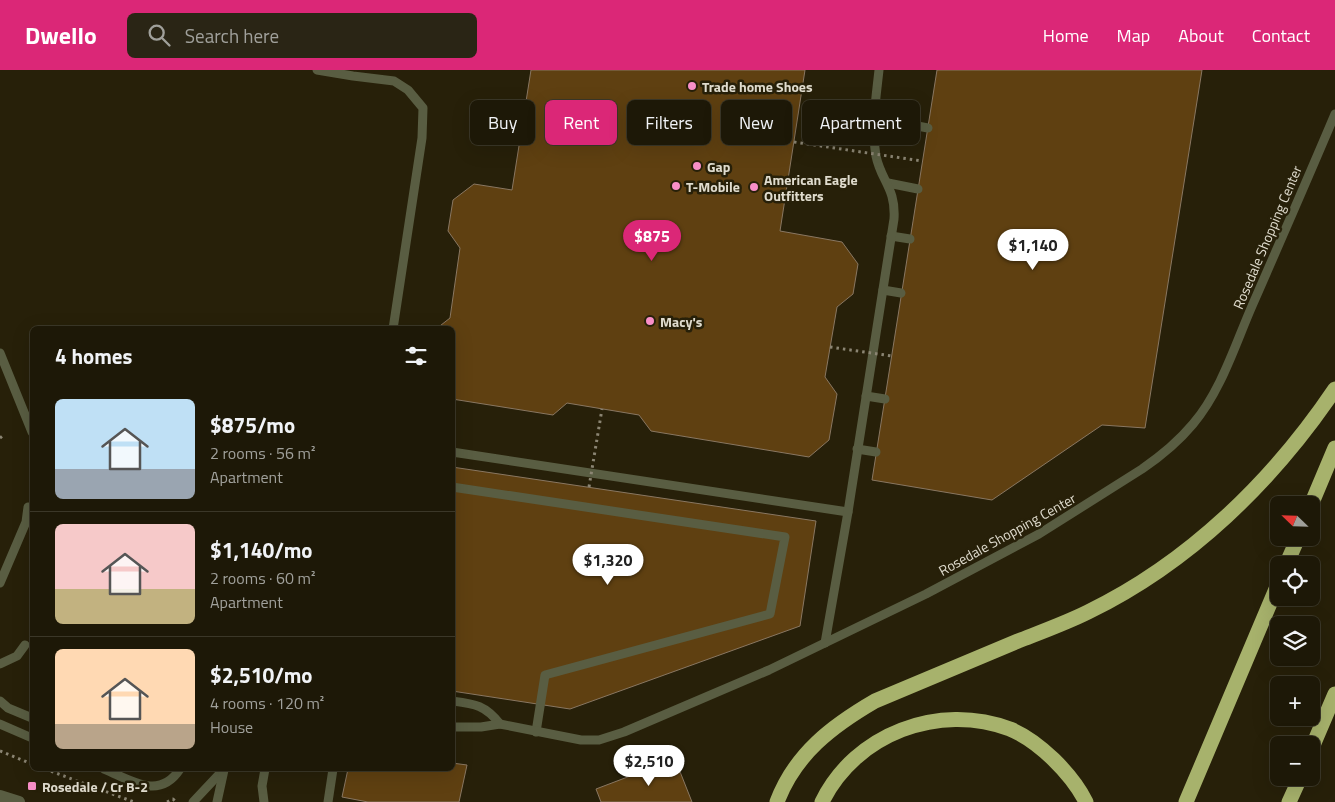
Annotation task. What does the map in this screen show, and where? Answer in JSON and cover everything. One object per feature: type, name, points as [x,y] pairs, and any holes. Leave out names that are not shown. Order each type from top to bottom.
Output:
[{"type":"highway","points":[[777,802],[782,788],[799,762],[821,738],[843,720],[875,701],[1088,612],[1137,584],[1184,552],[1233,511],[1274,470],[1316,418],[1335,389]]},
{"type":"highway","points":[[1315,496],[1335,448]]},
{"type":"highway","points":[[1186,802],[1270,603]]},
{"type":"highway","points":[[1317,736],[1335,694]]},
{"type":"highway","points":[[822,802],[829,788],[846,766],[867,748],[889,734],[917,724],[946,719],[975,720],[1018,734],[1034,744],[1057,763],[1077,787],[1086,802]]},
{"type":"highway","points":[[1289,802],[1296,786]]},
{"type":"street","points":[[0,796],[19,802]]},
{"type":"lane","points":[[317,70],[394,81],[408,90],[423,108],[422,138],[393,326]]},
{"type":"lane","points":[[876,100],[879,70]]},
{"type":"lane","name":"Rosedale Shopping Center","points":[[455,727],[481,727],[500,724],[581,740],[599,740],[609,737],[708,697],[825,643],[982,566],[1039,534],[1142,470],[1183,435],[1203,411],[1220,380],[1335,114]]},
{"type":"lane","points":[[920,126],[928,128]]},
{"type":"lane","points":[[825,643],[848,512],[891,236],[894,203],[888,183],[879,166],[875,145]]},
{"type":"lane","points":[[888,183],[918,189]]},
{"type":"lane","points":[[891,236],[910,239]]},
{"type":"lane","points":[[883,290],[902,293]]},
{"type":"lane","points":[[0,353],[30,427]]},
{"type":"lane","points":[[866,396],[885,399]]},
{"type":"lane","points":[[857,449],[876,452]]},
{"type":"lane","points":[[455,452],[848,512]]},
{"type":"lane","points":[[455,487],[785,537],[770,614],[545,675],[536,732]]},
{"type":"lane","points":[[0,583],[26,522],[28,507]]},
{"type":"lane","points":[[0,672],[4,662],[19,655],[25,644]]},
{"type":"lane","points":[[0,701],[8,708],[30,717]]},
{"type":"lane","name":"Rosedale Shopping Center","points":[[455,701],[468,703],[486,709],[500,724]]},
{"type":"lane","points":[[0,724],[30,737]]},
{"type":"lane","points":[[109,771],[146,786],[155,787],[168,782],[178,771]]},
{"type":"lane","points":[[193,802],[223,771]]},
{"type":"lane","points":[[218,802],[225,771]]},
{"type":"lane","points":[[256,802],[265,771]]},
{"type":"lane","points":[[328,802],[333,771]]},
{"type":"lane","points":[[262,786],[264,802]]},
{"type":"path","points":[[794,142],[922,161]]},
{"type":"path","points":[[830,347],[892,356]]},
{"type":"path","points":[[589,487],[602,409]]},
{"type":"path","points":[[0,438],[6,434]]},
{"type":"path","points":[[0,751],[30,763]]},
{"type":"path","points":[[50,771],[134,802]]},
{"type":"path","points":[[167,802],[174,798],[176,802]]},
{"type":"building","points":[[531,70],[805,70],[780,231],[842,242],[858,264],[853,294],[837,307],[825,377],[837,394],[829,440],[809,457],[651,431],[639,415],[567,403],[553,415],[455,399],[455,326],[440,326],[450,318],[460,248],[448,231],[453,200],[474,184],[512,190],[519,145],[535,145],[535,100],[526,100]]},
{"type":"building","points":[[937,70],[1202,70],[1145,428],[1102,425],[992,500],[872,480]]},
{"type":"building","points":[[455,467],[816,521],[800,626],[570,709],[455,691]]},
{"type":"building","points":[[675,759],[692,802],[601,802],[596,789]]},
{"type":"building","points":[[455,763],[467,765],[459,802],[368,802],[342,797],[348,771],[455,771]]},
{"type":"place","name":"Trade home Shoes","points":[[692,86]]},
{"type":"place","name":"Gap","points":[[697,166]]},
{"type":"place","name":"T-Mobile","points":[[676,186]]},
{"type":"place","name":"American Eagle Outfitters","points":[[754,187]]},
{"type":"place","name":"Macy's","points":[[650,321]]},
{"type":"place","name":"Rosedale / Cr B-2","points":[[32,786]]}]
